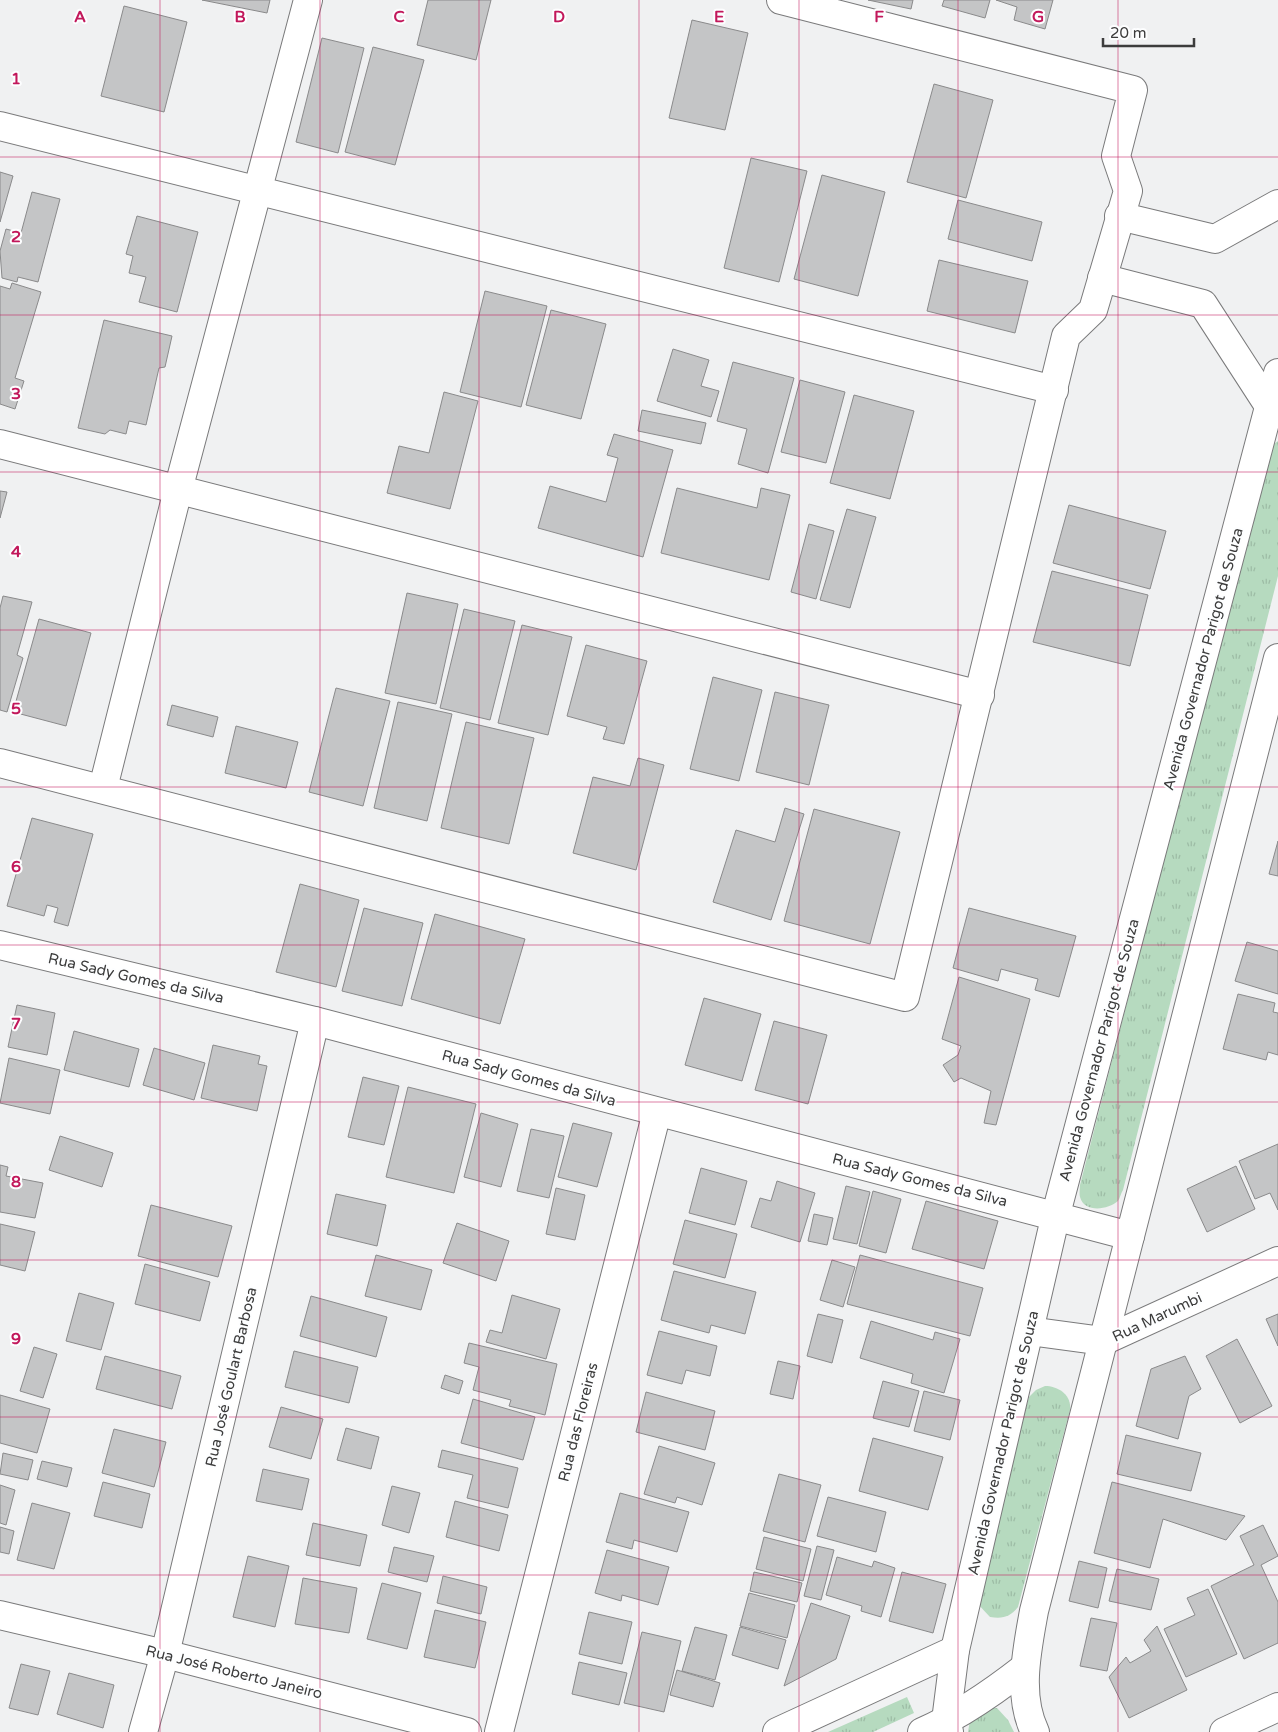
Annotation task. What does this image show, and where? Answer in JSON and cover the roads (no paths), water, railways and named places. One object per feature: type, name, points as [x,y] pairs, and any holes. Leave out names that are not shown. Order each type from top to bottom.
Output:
[{"type":"street","points":[[103,788],[178,490],[308,0]]},
{"type":"street","points":[[0,763],[103,788],[904,997],[980,695],[1066,336],[1094,310],[1119,216],[1128,192],[1116,156],[1133,90],[781,0]]},
{"type":"street","points":[[0,126],[258,189],[1054,390]]},
{"type":"street","points":[[1119,216],[1215,240],[1278,204]]},
{"type":"street","points":[[1102,278],[1203,304],[1274,409]]},
{"type":"street","name":"Avenida Governador Parigot de Souza","points":[[939,1728],[955,1650],[1056,1214],[1274,409],[1278,373]]},
{"type":"street","points":[[0,444],[980,695]]},
{"type":"street","points":[[1034,1732],[1028,1708],[1024,1668],[1034,1612],[1278,658]]},
{"type":"street","name":"Rua Sady Gomes da Silva","points":[[0,946],[315,1021],[657,1112],[1056,1214],[1130,1236]]},
{"type":"street","name":"Rua José Goulart Barbosa","points":[[143,1732],[165,1654],[315,1021]]},
{"type":"street","name":"Rua das Floreiras","points":[[499,1732],[657,1112]]},
{"type":"street","name":"Rua Marumbi","points":[[1029,1331],[1103,1341],[1278,1261]]},
{"type":"street","name":"Rua José Roberto Janeiro","points":[[0,1615],[165,1654],[467,1732]]},
{"type":"street","points":[[777,1732],[955,1650]]},
{"type":"street","points":[[939,1728],[996,1690],[1024,1668]]},
{"type":"street","points":[[1224,1732],[1278,1707]]}]
